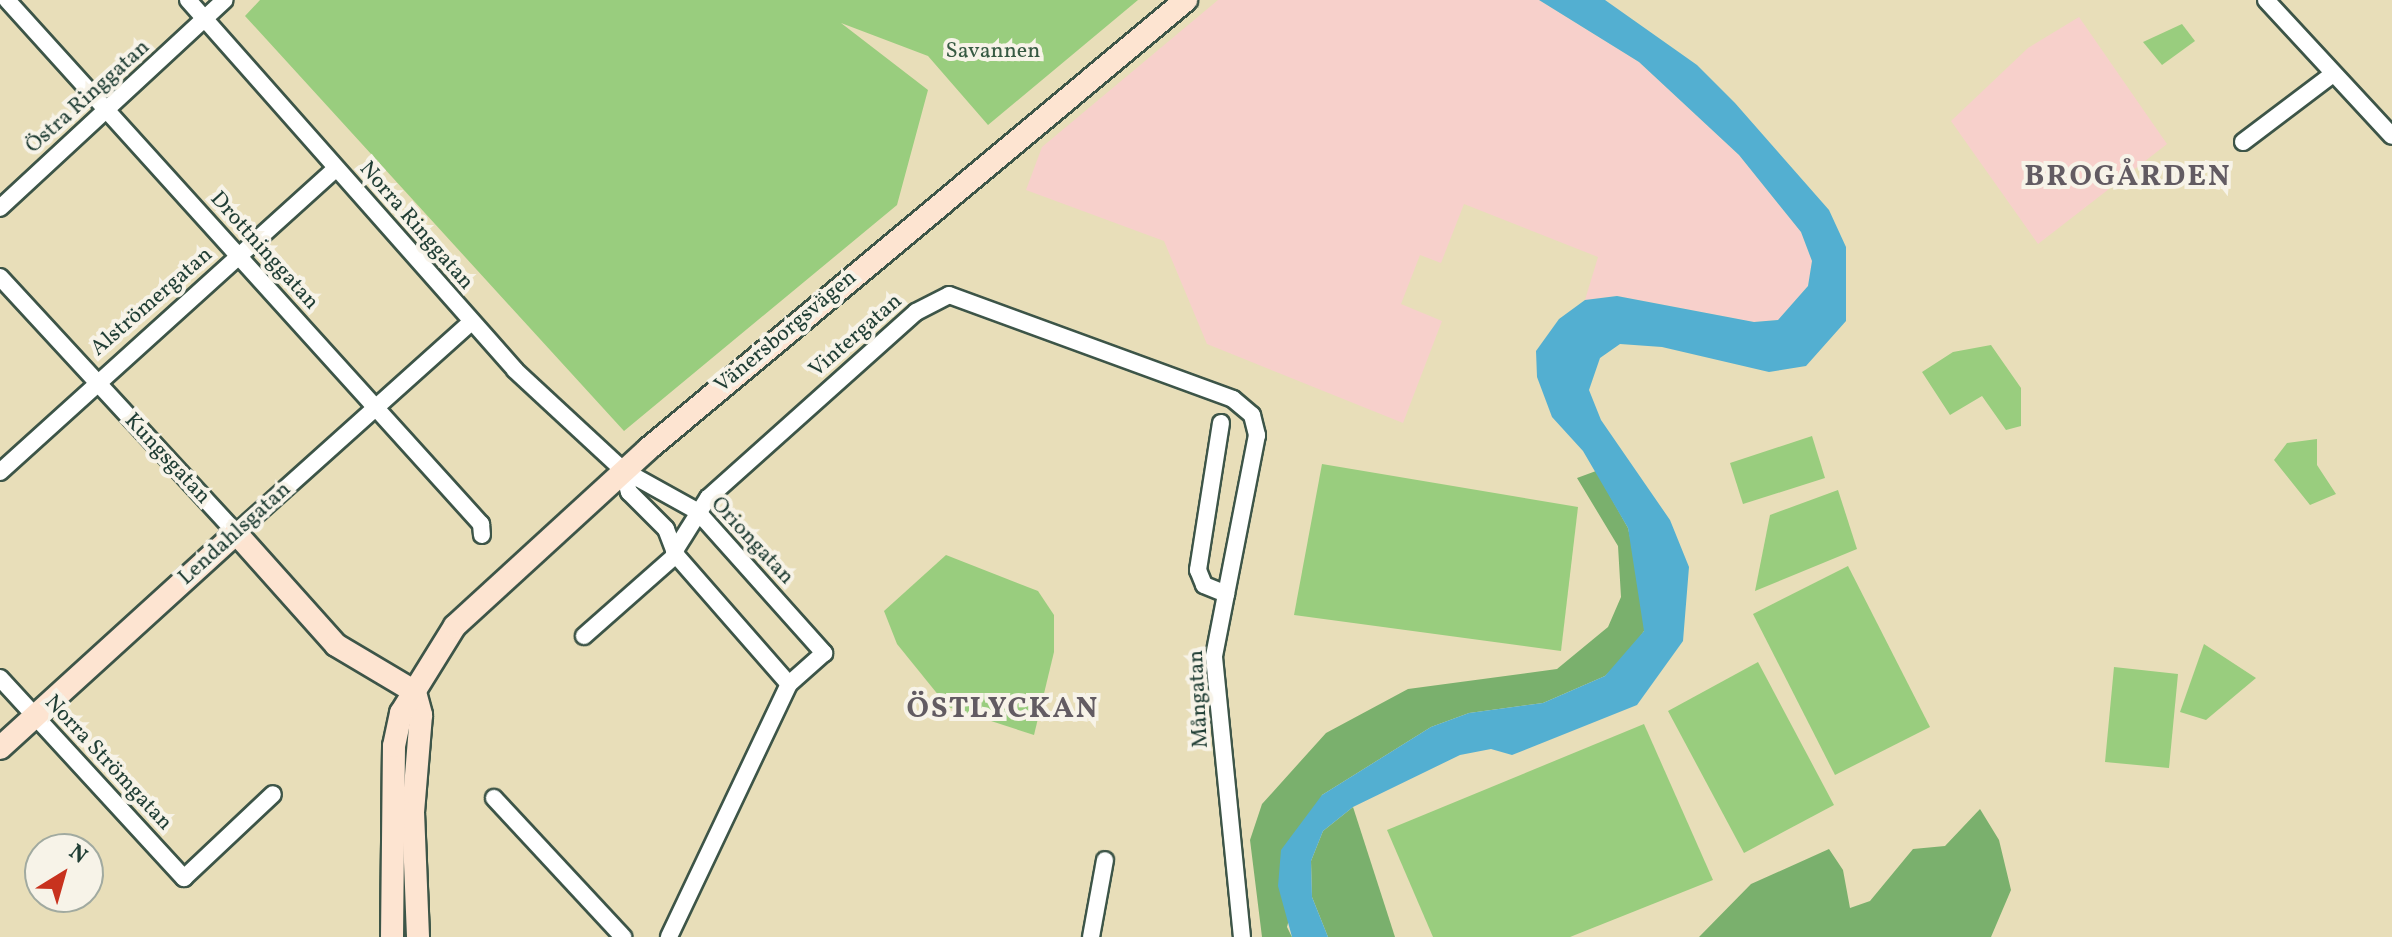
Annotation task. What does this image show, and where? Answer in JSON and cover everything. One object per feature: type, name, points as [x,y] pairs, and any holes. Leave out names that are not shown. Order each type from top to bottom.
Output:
[{"type":"main road","name":"Vänersborgsvägen","points":[[392,937],[391,772],[401,713],[455,626],[623,470],[1186,0]]},
{"type":"main road","name":"Kungsgatan","points":[[236,533],[336,645],[415,692]]},
{"type":"main road","name":"Lendahlsgatan","points":[[0,748],[236,533]]},
{"type":"main road","points":[[415,692],[421,715],[413,812],[418,937]]},
{"type":"street","name":"Drottninggatan","points":[[7,0],[481,524],[482,535]]},
{"type":"street","name":"Norra Ringgatan","points":[[188,0],[471,322],[623,470]]},
{"type":"street","name":"Östra Ringgatan","points":[[0,208],[225,0]]},
{"type":"street","points":[[2266,0],[2392,136]]},
{"type":"street","points":[[2243,142],[2333,74]]},
{"type":"street","name":"Alströmergatan","points":[[0,472],[94,381],[336,168]]},
{"type":"street","name":"Kungsgatan","points":[[0,277],[236,533]]},
{"type":"street","name":"Vintergatan","points":[[584,636],[675,554],[697,511],[916,312],[949,295],[1233,399],[1252,415]]},
{"type":"street","name":"Lendahlsgatan","points":[[236,533],[471,322]]},
{"type":"street","name":"Mångatan","points":[[1242,937],[1214,657],[1257,435],[1252,415]]},
{"type":"street","points":[[1221,423],[1198,570],[1204,585],[1226,594]]},
{"type":"street","name":"Oriongatan","points":[[623,470],[697,511],[824,653],[789,684],[669,937]]},
{"type":"street","points":[[623,470],[629,492],[666,529],[675,554],[789,684]]},
{"type":"street","name":"Norra Strömgatan","points":[[0,678],[184,878],[273,794]]},
{"type":"street","points":[[494,798],[623,937]]},
{"type":"street","points":[[1091,937],[1105,860]]},
{"type":"shaded area","points":[[1218,0],[1539,0],[1639,62],[1739,155],[1801,232],[1812,261],[1808,286],[1778,320],[1754,322],[1617,296],[1585,300],[1598,257],[1464,204],[1441,263],[1420,255],[1401,304],[1442,321],[1403,423],[1207,344],[1164,241],[1026,190],[1042,147]]},
{"type":"shaded area","points":[[2079,17],[2167,144],[2038,244],[1951,121],[2028,48]]},
{"type":"green space","name":"Savannen","points":[[260,0],[1138,0],[988,125],[928,56],[841,23],[928,90],[897,205],[624,431],[245,16]]},
{"type":"green space","points":[[2182,24],[2195,41],[2162,65],[2143,42]]},
{"type":"green space","points":[[1991,345],[2021,388],[2021,426],[2006,430],[1982,396],[1950,415],[1922,372],[1953,352]]},
{"type":"green space","points":[[1812,436],[1825,478],[1743,504],[1730,463]]},
{"type":"green space","points":[[2317,439],[2317,465],[2336,494],[2310,505],[2274,460],[2287,443]]},
{"type":"green space","points":[[1322,464],[1578,507],[1561,651],[1294,615]]},
{"type":"green space","points":[[1596,471],[1628,528],[1645,604],[1644,631],[1624,659],[1605,676],[1543,703],[1469,713],[1431,727],[1322,795],[1287,927],[1292,937],[1262,937],[1250,840],[1262,804],[1326,733],[1408,689],[1557,669],[1608,627],[1621,597],[1618,546],[1577,478]]},
{"type":"green space","points":[[1838,490],[1857,549],[1755,591],[1770,515]]},
{"type":"green space","points":[[946,555],[1038,591],[1054,615],[1054,652],[1034,735],[948,707],[897,644],[884,611]]},
{"type":"green space","points":[[1848,566],[1930,727],[1835,775],[1753,614]]},
{"type":"green space","points":[[2204,644],[2256,678],[2206,720],[2180,712]]},
{"type":"green space","points":[[1758,662],[1834,805],[1744,853],[1668,711]]},
{"type":"green space","points":[[2114,667],[2178,674],[2169,768],[2105,762]]},
{"type":"green space","points":[[1644,724],[1713,880],[1570,937],[1433,937],[1387,830]]},
{"type":"green space","points":[[1353,807],[1395,937],[1328,937],[1312,897],[1311,861],[1323,831]]},
{"type":"green space","points":[[1980,809],[1999,840],[2011,890],[1991,937],[1699,937],[1751,884],[1829,849],[1843,870],[1850,908],[1870,901],[1913,849],[1945,846]]},
{"type":"water","points":[[1539,0],[1605,0],[1697,65],[1735,103],[1829,210],[1846,247],[1846,321],[1806,366],[1769,372],[1662,347],[1620,344],[1600,358],[1589,390],[1601,420],[1670,520],[1689,567],[1683,641],[1637,705],[1512,755],[1491,749],[1460,755],[1353,807],[1323,831],[1311,861],[1312,897],[1328,937],[1292,937],[1278,886],[1281,850],[1322,795],[1431,727],[1469,713],[1543,703],[1605,676],[1644,631],[1628,528],[1583,451],[1552,417],[1537,377],[1536,351],[1559,319],[1585,300],[1617,296],[1754,322],[1778,320],[1808,286],[1812,261],[1801,232],[1739,155],[1639,62]]},
{"type":"district","name":"BROGÅRDEN","points":[[2128,177]]},
{"type":"district","name":"ÖSTLYCKAN","points":[[1003,709]]}]
